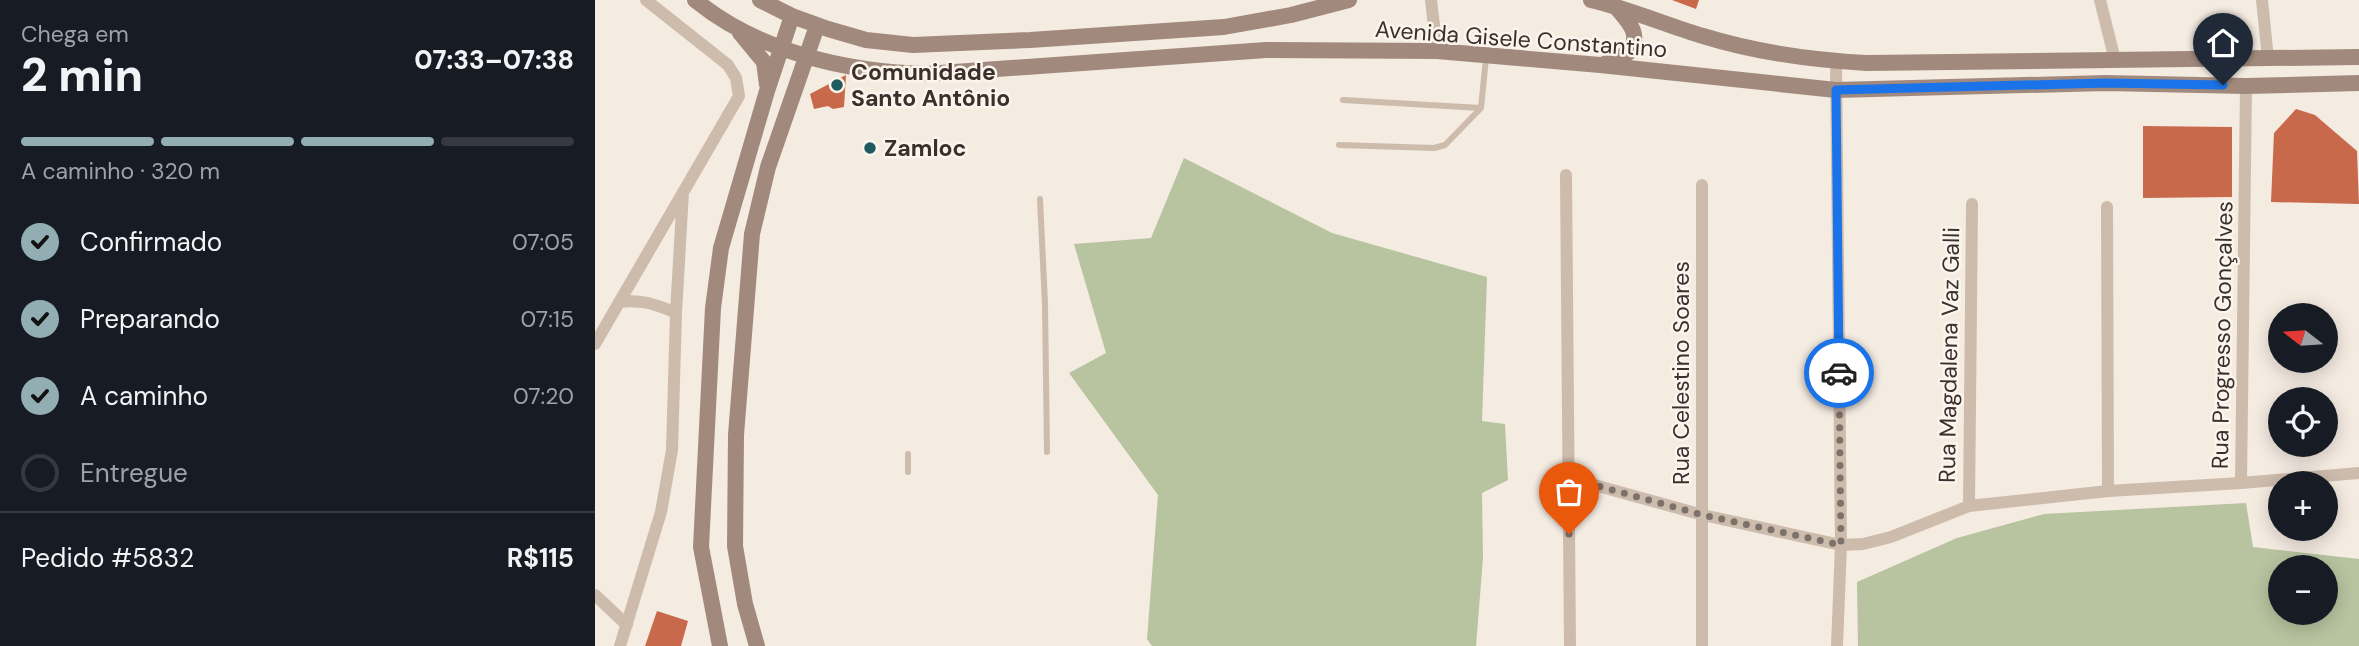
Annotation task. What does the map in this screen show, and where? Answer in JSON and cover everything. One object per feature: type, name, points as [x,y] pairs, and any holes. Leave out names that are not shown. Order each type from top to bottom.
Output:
[{"type":"main road","name":"Avenida Gisele Constantino","points":[[695,0],[734,26],[807,57],[854,68],[896,73],[926,74],[1266,50],[1437,51],[1836,90],[2106,83],[2246,86],[2359,83]]},
{"type":"main road","name":"Avenida Gisele Constantino","points":[[761,0],[817,26],[866,40],[913,45],[1224,27],[1290,15],[1349,0]]},
{"type":"main road","name":"Avenida Gisele Constantino","points":[[1593,0],[1703,36],[1769,53],[1836,62],[2359,57]]},
{"type":"main road","points":[[1600,65],[1628,53],[1635,35],[1633,27],[1615,6]]},
{"type":"main road","points":[[720,646],[701,547],[713,308],[721,248],[792,16]]},
{"type":"main road","points":[[734,26],[764,62],[767,91]]},
{"type":"main road","points":[[757,646],[745,604],[735,546],[736,435],[751,246],[768,167],[817,26]]},
{"type":"street","points":[[595,344],[739,96],[736,78],[728,65],[646,0]]},
{"type":"street","points":[[1431,0],[1437,51]]},
{"type":"street","points":[[2101,0],[2115,60]]},
{"type":"street","points":[[2262,0],[2268,59]]},
{"type":"street","points":[[1836,62],[1841,545],[1837,646]]},
{"type":"street","name":"Rua Progresso Gonçalves","points":[[1569,478],[1703,515],[1841,545],[1863,544],[1891,537],[1969,506],[2108,491],[2241,483],[2246,86]]},
{"type":"street","points":[[1566,175],[1570,646]]},
{"type":"street","name":"Rua Celestino Soares","points":[[1702,185],[1702,646]]},
{"type":"street","points":[[620,646],[661,512],[672,450],[683,192]]},
{"type":"street","name":"Rua Magdalena Vaz Galli","points":[[1969,506],[1972,204]]},
{"type":"street","points":[[2107,207],[2108,491]]},
{"type":"street","points":[[619,302],[646,302],[676,313]]},
{"type":"street","points":[[2241,483],[2359,473]]},
{"type":"street","points":[[595,595],[627,625]]},
{"type":"lane","points":[[1339,145],[1434,148],[1445,145],[1481,108],[1486,55]]},
{"type":"lane","points":[[1343,100],[1481,108]]},
{"type":"lane","points":[[1040,199],[1047,452]]},
{"type":"lane","points":[[908,454],[908,472]]},
{"type":"green space","points":[[1184,158],[1332,233],[1487,277],[1482,421],[1505,424],[1508,480],[1482,493],[1483,558],[1476,646],[1152,646],[1147,639],[1158,495],[1069,373],[1106,353],[1074,244],[1151,238]]},
{"type":"green space","points":[[2246,503],[2253,547],[2324,555],[2268,555],[2268,625],[2338,625],[2338,557],[2359,559],[2359,646],[1858,646],[1857,582],[1957,538],[2044,514]]},
{"type":"building","points":[[1672,0],[1699,0],[1696,9]]},
{"type":"building","name":"Comunidade Santo Antônio","points":[[846,75],[844,107],[814,109],[810,94]]},
{"type":"building","points":[[2296,109],[2315,115],[2357,151],[2359,204],[2271,202],[2274,133]]},
{"type":"building","points":[[2143,126],[2232,127],[2232,197],[2143,198]]},
{"type":"building","points":[[657,611],[688,621],[681,646],[645,646]]},
{"type":"way so far","points":[[1569,534],[1569,478],[1703,515],[1841,545],[1839,373]]},
{"type":"place","name":"Comunidade Santo Antônio","points":[[837,85]]},
{"type":"place","name":"Zamloc","points":[[870,148]]},
{"type":"route","points":[[1839,373],[1836,90],[2106,83],[2223,85]]}]
